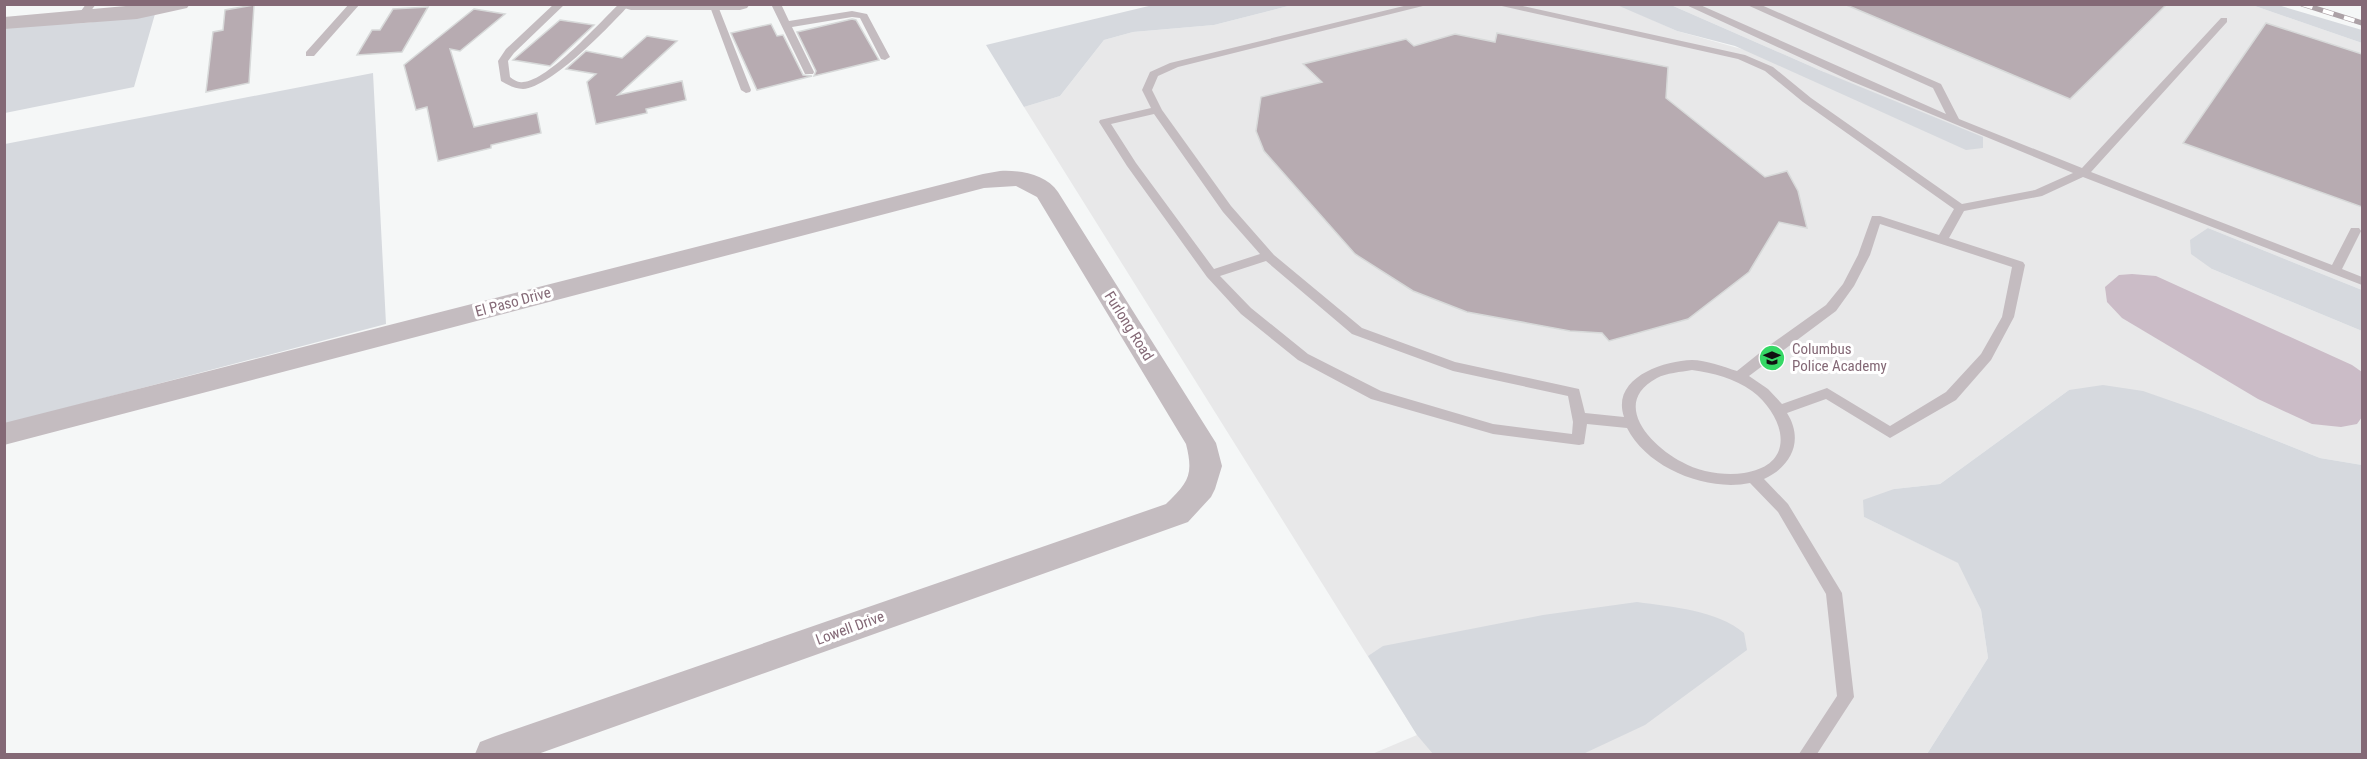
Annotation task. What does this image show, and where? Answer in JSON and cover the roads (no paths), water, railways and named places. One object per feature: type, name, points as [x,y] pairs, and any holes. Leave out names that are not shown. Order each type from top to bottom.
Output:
[{"type":"street","points":[[4,23],[86,11],[137,13],[180,4]]},
{"type":"street","points":[[630,4],[713,6],[740,4]]},
{"type":"street","name":"El Paso Drive","points":[[4,434],[872,208],[983,181],[1002,178],[1022,179]]},
{"type":"street","name":"Furlong Road","points":[[1022,179],[1036,183],[1046,192],[1201,443],[1207,466],[1200,489]]},
{"type":"street","name":"Lowell Drive","points":[[493,754],[1177,513],[1200,489]]},
{"type":"lane","points":[[310,54],[355,4]]},
{"type":"lane","points":[[560,4],[510,51],[503,61],[505,79],[517,86],[529,85],[549,76],[625,4]]},
{"type":"lane","points":[[776,4],[809,72]]},
{"type":"lane","points":[[1157,110],[1104,122],[1131,164],[1211,274],[1245,311],[1303,357],[1376,395],[1493,429],[1579,440],[1579,418],[1574,392],[1453,366],[1357,331],[1268,256],[1227,209],[1157,110],[1147,90],[1154,74],[1174,65],[1426,4]]},
{"type":"lane","points":[[1498,4],[1741,57],[1769,69],[1807,100],[1959,208],[2038,193],[2084,172],[2224,20]]},
{"type":"lane","points":[[1689,4],[1781,49],[2084,172],[2362,281]]},
{"type":"lane","points":[[1750,4],[1937,86],[1954,119]]},
{"type":"lane","points":[[713,6],[746,90]]},
{"type":"lane","points":[[786,25],[852,14],[864,16],[885,57]]},
{"type":"lane","points":[[1942,240],[1959,208]]},
{"type":"lane","points":[[1739,377],[1772,350],[1831,308],[1848,286],[1864,255],[1876,219],[2019,265],[2008,317],[1986,357],[1951,396],[1890,433],[1827,393],[1780,410]]},
{"type":"lane","points":[[2335,270],[2355,231]]},
{"type":"lane","points":[[1211,274],[1268,256]]},
{"type":"lane","points":[[1692,365],[1716,369],[1739,377],[1763,392],[1780,410],[1788,426],[1790,443],[1784,458],[1772,470],[1754,478],[1728,481],[1709,478],[1672,465],[1649,449],[1634,431],[1628,414],[1629,399],[1636,384],[1650,373],[1669,367],[1692,365]]},
{"type":"lane","points":[[1579,418],[1632,423]]},
{"type":"lane","points":[[1754,478],[1783,508],[1834,592],[1846,697],[1807,754]]},
{"type":"railway","points":[[2302,4],[2362,23]]},
{"type":"place","name":"Columbus Police Academy","points":[[1772,358]]}]
